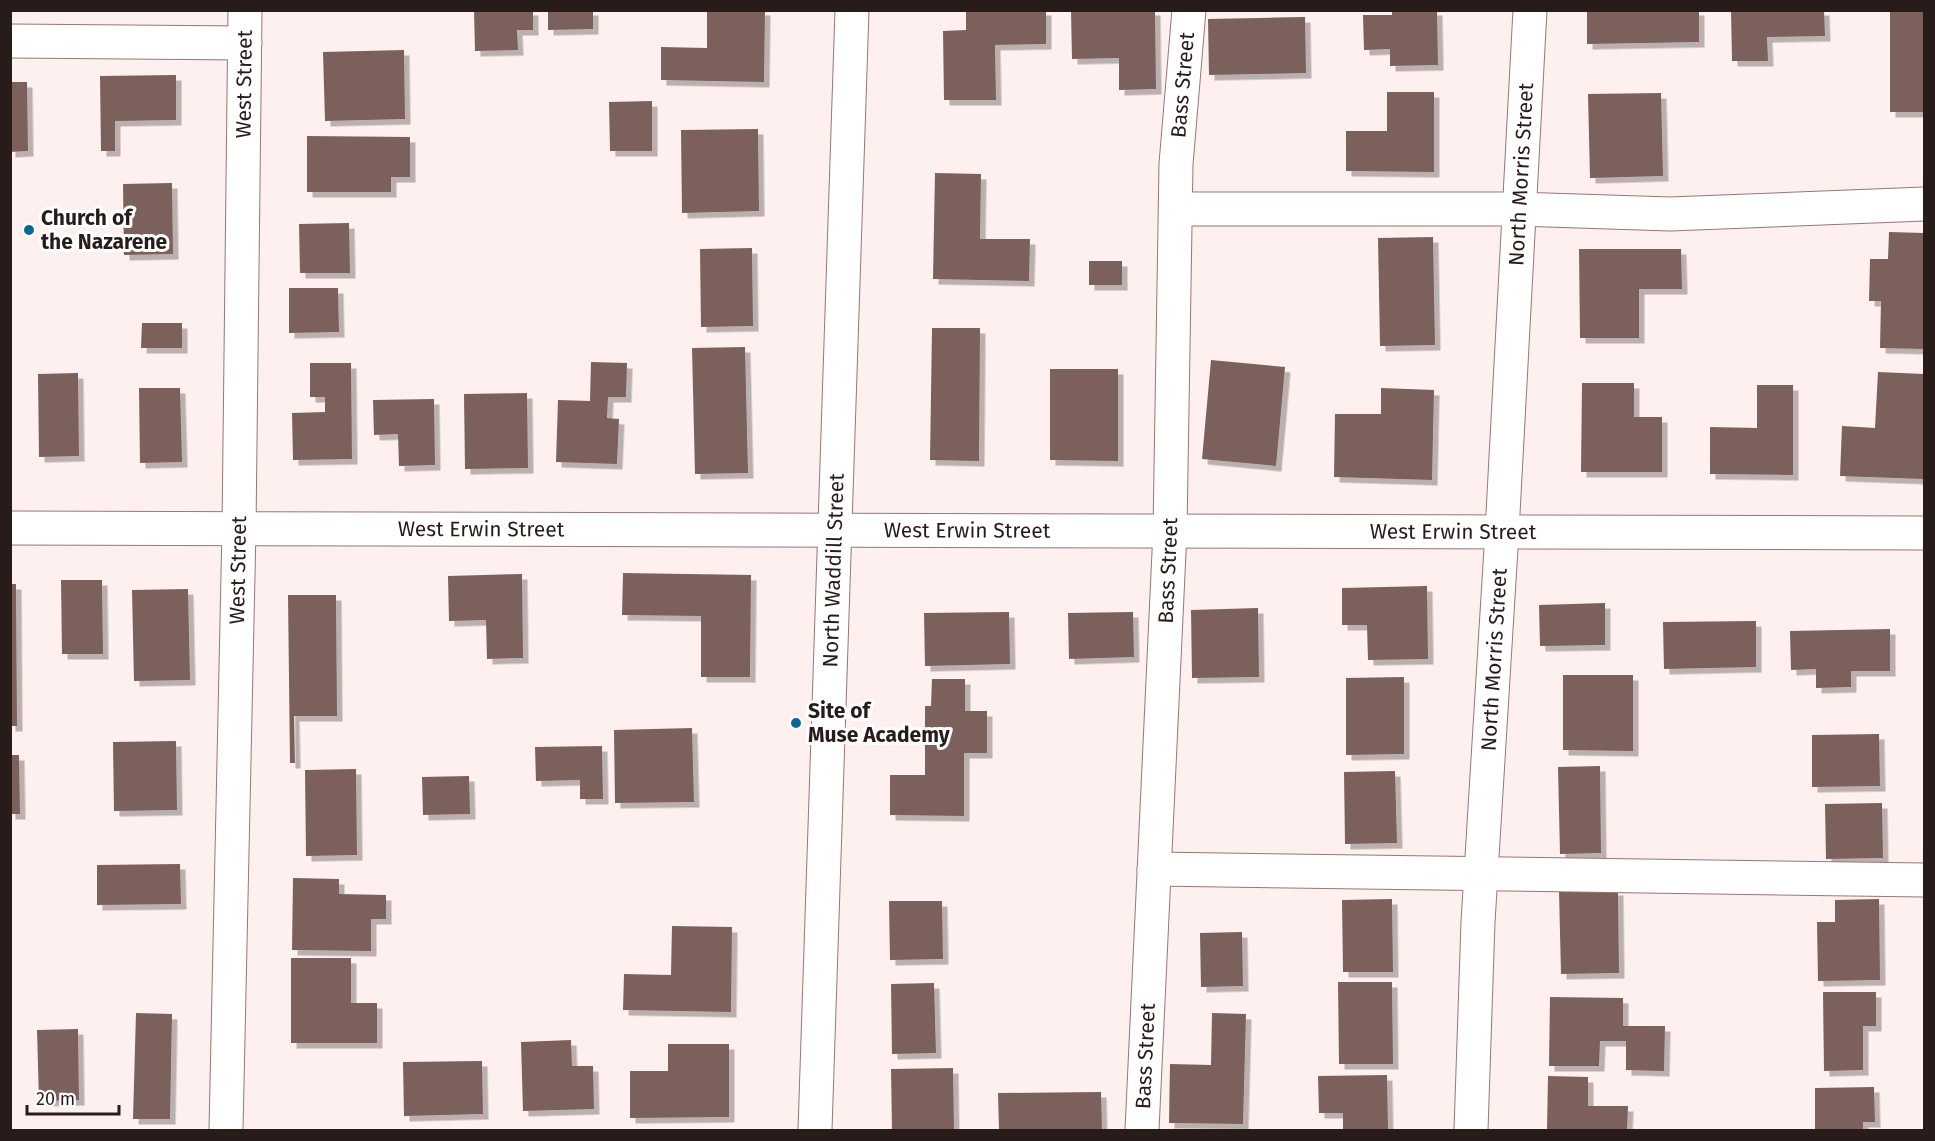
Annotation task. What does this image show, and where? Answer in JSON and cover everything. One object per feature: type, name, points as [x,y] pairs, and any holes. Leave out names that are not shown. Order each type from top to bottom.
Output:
[{"type":"street","name":"West Street","points":[[226,1131],[239,529],[245,10]]},
{"type":"street","name":"North Waddill Street","points":[[815,1131],[837,530],[852,10]]},
{"type":"street","name":"Bass Street","points":[[1142,1131],[1170,531],[1176,164],[1189,10]]},
{"type":"street","name":"North Morris Street","points":[[1471,1131],[1481,874],[1530,10]]},
{"type":"street","points":[[10,41],[245,43]]},
{"type":"street","points":[[1176,209],[1520,209],[1670,214],[1924,204]]},
{"type":"street","name":"West Erwin Street","points":[[10,528],[1924,533]]},
{"type":"street","points":[[1154,869],[1924,880]]},
{"type":"building","points":[[474,10],[533,10],[533,30],[517,30],[518,50],[475,51]]},
{"type":"building","points":[[548,10],[593,10],[593,29],[548,30]]},
{"type":"building","points":[[707,10],[765,10],[764,82],[661,80],[661,47],[707,48]]},
{"type":"building","points":[[966,10],[1046,10],[1046,44],[995,45],[996,100],[944,100],[943,31],[966,30]]},
{"type":"building","points":[[1071,10],[1155,10],[1156,89],[1119,90],[1119,58],[1072,59]]},
{"type":"building","points":[[1392,10],[1437,10],[1438,65],[1390,66],[1390,49],[1364,50],[1363,15],[1392,15]]},
{"type":"building","points":[[1587,10],[1699,10],[1699,42],[1587,44]]},
{"type":"building","points":[[1731,10],[1824,10],[1825,36],[1767,37],[1768,61],[1732,61]]},
{"type":"building","points":[[1890,10],[1924,10],[1924,112],[1890,112]]},
{"type":"building","points":[[1305,17],[1306,73],[1209,75],[1208,19]]},
{"type":"building","points":[[404,50],[405,119],[325,121],[323,52]]},
{"type":"building","points":[[176,75],[176,120],[115,121],[115,151],[101,151],[100,76]]},
{"type":"building","points":[[10,82],[27,82],[28,151],[10,152]]},
{"type":"building","points":[[1387,92],[1434,92],[1434,172],[1346,171],[1346,131],[1387,131]]},
{"type":"building","points":[[1661,93],[1663,176],[1590,178],[1588,94]]},
{"type":"building","points":[[652,101],[652,151],[610,151],[609,102]]},
{"type":"building","points":[[758,129],[759,211],[682,213],[681,130]]},
{"type":"building","points":[[307,136],[410,137],[410,177],[391,177],[391,192],[307,192]]},
{"type":"building","points":[[935,173],[981,174],[980,239],[1030,239],[1029,281],[933,279]]},
{"type":"building","points":[[172,183],[173,254],[124,255],[123,184]]},
{"type":"building","points":[[349,223],[350,273],[300,273],[299,224]]},
{"type":"building","points":[[1889,232],[1924,233],[1924,349],[1880,348],[1881,301],[1869,301],[1870,259],[1888,259]]},
{"type":"building","points":[[1433,237],[1435,345],[1380,346],[1378,238]]},
{"type":"building","points":[[752,248],[753,326],[701,327],[700,249]]},
{"type":"building","points":[[1579,249],[1681,249],[1682,289],[1639,289],[1639,338],[1580,338]]},
{"type":"building","points":[[1089,261],[1122,261],[1122,285],[1089,285]]},
{"type":"building","points":[[289,288],[338,288],[339,332],[289,333]]},
{"type":"building","points":[[142,323],[182,323],[182,348],[141,348]]},
{"type":"building","points":[[932,328],[980,328],[979,461],[930,460]]},
{"type":"building","points":[[745,347],[748,473],[695,474],[692,348]]},
{"type":"building","points":[[1211,360],[1285,367],[1276,466],[1202,459]]},
{"type":"building","points":[[591,362],[627,363],[626,397],[608,397],[607,418],[619,419],[617,464],[556,462],[558,400],[590,401]]},
{"type":"building","points":[[310,363],[351,363],[352,459],[293,460],[292,413],[325,412],[325,397],[310,397]]},
{"type":"building","points":[[1050,369],[1118,369],[1118,461],[1050,460]]},
{"type":"building","points":[[1878,372],[1924,374],[1923,479],[1840,476],[1842,426],[1875,428]]},
{"type":"building","points":[[78,373],[79,456],[39,457],[38,374]]},
{"type":"building","points":[[1582,383],[1634,383],[1634,417],[1662,417],[1662,472],[1581,472]]},
{"type":"building","points":[[1757,385],[1793,385],[1793,475],[1710,474],[1710,427],[1757,428]]},
{"type":"building","points":[[139,388],[180,388],[182,462],[140,463]]},
{"type":"building","points":[[1381,388],[1434,390],[1432,480],[1334,477],[1335,414],[1381,414]]},
{"type":"building","points":[[527,393],[528,468],[465,469],[464,394]]},
{"type":"building","points":[[434,399],[435,465],[399,466],[398,434],[374,435],[373,400]]},
{"type":"building","points":[[623,573],[751,575],[750,677],[701,677],[701,616],[622,615]]},
{"type":"building","points":[[522,574],[523,658],[487,659],[486,620],[449,621],[448,576]]},
{"type":"building","points":[[61,580],[102,580],[103,654],[62,654]]},
{"type":"building","points":[[10,584],[16,584],[17,726],[10,726]]},
{"type":"building","points":[[1427,586],[1428,659],[1368,660],[1367,625],[1342,625],[1342,588]]},
{"type":"building","points":[[188,589],[190,680],[134,681],[132,590]]},
{"type":"building","points":[[288,595],[336,595],[337,716],[294,716],[295,763],[290,763]]},
{"type":"building","points":[[1605,603],[1605,645],[1540,646],[1539,605]]},
{"type":"building","points":[[1258,608],[1259,677],[1192,678],[1191,610]]},
{"type":"building","points":[[1009,612],[1010,664],[925,666],[924,613]]},
{"type":"building","points":[[1133,612],[1134,657],[1069,659],[1068,613]]},
{"type":"building","points":[[1756,621],[1756,667],[1664,669],[1663,622]]},
{"type":"building","points":[[1890,629],[1890,671],[1851,671],[1851,687],[1816,688],[1816,669],[1791,670],[1790,631]]},
{"type":"building","points":[[1563,675],[1633,675],[1633,751],[1563,750]]},
{"type":"building","points":[[1404,677],[1404,754],[1346,755],[1346,678]]},
{"type":"building","points":[[932,679],[965,679],[965,711],[987,711],[987,753],[964,753],[964,816],[890,815],[890,775],[925,775],[925,706],[931,706]]},
{"type":"building","points":[[692,728],[694,802],[615,803],[614,730]]},
{"type":"building","points":[[1879,734],[1880,786],[1812,787],[1812,735]]},
{"type":"building","points":[[176,741],[177,810],[114,811],[113,742]]},
{"type":"building","points":[[602,746],[603,799],[580,799],[580,780],[536,781],[535,747]]},
{"type":"building","points":[[10,755],[19,755],[20,814],[10,814]]},
{"type":"building","points":[[1600,766],[1601,853],[1560,854],[1558,767]]},
{"type":"building","points":[[356,769],[357,855],[306,856],[305,770]]},
{"type":"building","points":[[1395,771],[1397,843],[1345,844],[1344,772]]},
{"type":"building","points":[[469,776],[470,814],[423,815],[422,777]]},
{"type":"building","points":[[1882,803],[1883,858],[1826,859],[1825,804]]},
{"type":"building","points":[[180,864],[181,904],[97,905],[97,865]]},
{"type":"building","points":[[293,878],[339,879],[339,894],[386,895],[386,919],[371,919],[371,951],[292,950]]},
{"type":"building","points":[[1618,890],[1619,973],[1561,974],[1559,891]]},
{"type":"building","points":[[1392,899],[1393,972],[1343,972],[1342,900]]},
{"type":"building","points":[[1879,899],[1880,980],[1818,981],[1817,922],[1835,922],[1835,900]]},
{"type":"building","points":[[889,901],[942,901],[943,959],[890,960]]},
{"type":"building","points":[[672,926],[732,927],[731,1012],[623,1010],[624,974],[671,975]]},
{"type":"building","points":[[1242,932],[1243,986],[1201,987],[1200,933]]},
{"type":"building","points":[[291,958],[351,958],[351,1003],[377,1003],[377,1043],[291,1043]]},
{"type":"building","points":[[1338,982],[1392,982],[1393,1064],[1339,1064]]},
{"type":"building","points":[[934,983],[936,1053],[892,1054],[891,984]]},
{"type":"building","points":[[1823,992],[1876,992],[1876,1026],[1863,1026],[1863,1070],[1824,1071]]},
{"type":"building","points":[[1550,997],[1623,998],[1623,1026],[1665,1026],[1664,1071],[1626,1070],[1626,1041],[1600,1041],[1599,1066],[1549,1066]]},
{"type":"building","points":[[136,1013],[172,1014],[170,1119],[133,1119]]},
{"type":"building","points":[[1212,1013],[1246,1014],[1243,1124],[1169,1123],[1170,1064],[1211,1065]]},
{"type":"building","points":[[78,1029],[79,1100],[39,1101],[37,1030]]},
{"type":"building","points":[[571,1040],[572,1066],[593,1066],[594,1109],[523,1111],[521,1042]]},
{"type":"building","points":[[668,1044],[729,1044],[729,1117],[630,1118],[630,1071],[668,1071]]},
{"type":"building","points":[[482,1061],[483,1114],[404,1116],[403,1062]]},
{"type":"building","points":[[953,1068],[954,1130],[892,1130],[891,1069]]},
{"type":"building","points":[[1387,1075],[1388,1130],[1343,1130],[1343,1113],[1319,1113],[1318,1076]]},
{"type":"building","points":[[1548,1076],[1588,1077],[1588,1106],[1628,1106],[1627,1130],[1547,1130]]},
{"type":"building","points":[[1874,1087],[1875,1122],[1863,1122],[1863,1130],[1815,1130],[1815,1088]]},
{"type":"building","points":[[1101,1092],[1102,1130],[999,1130],[998,1093]]},
{"type":"place","name":"Church of the Nazarene","points":[[29,230]]},
{"type":"place","name":"Site of Muse Academy","points":[[796,723]]}]
